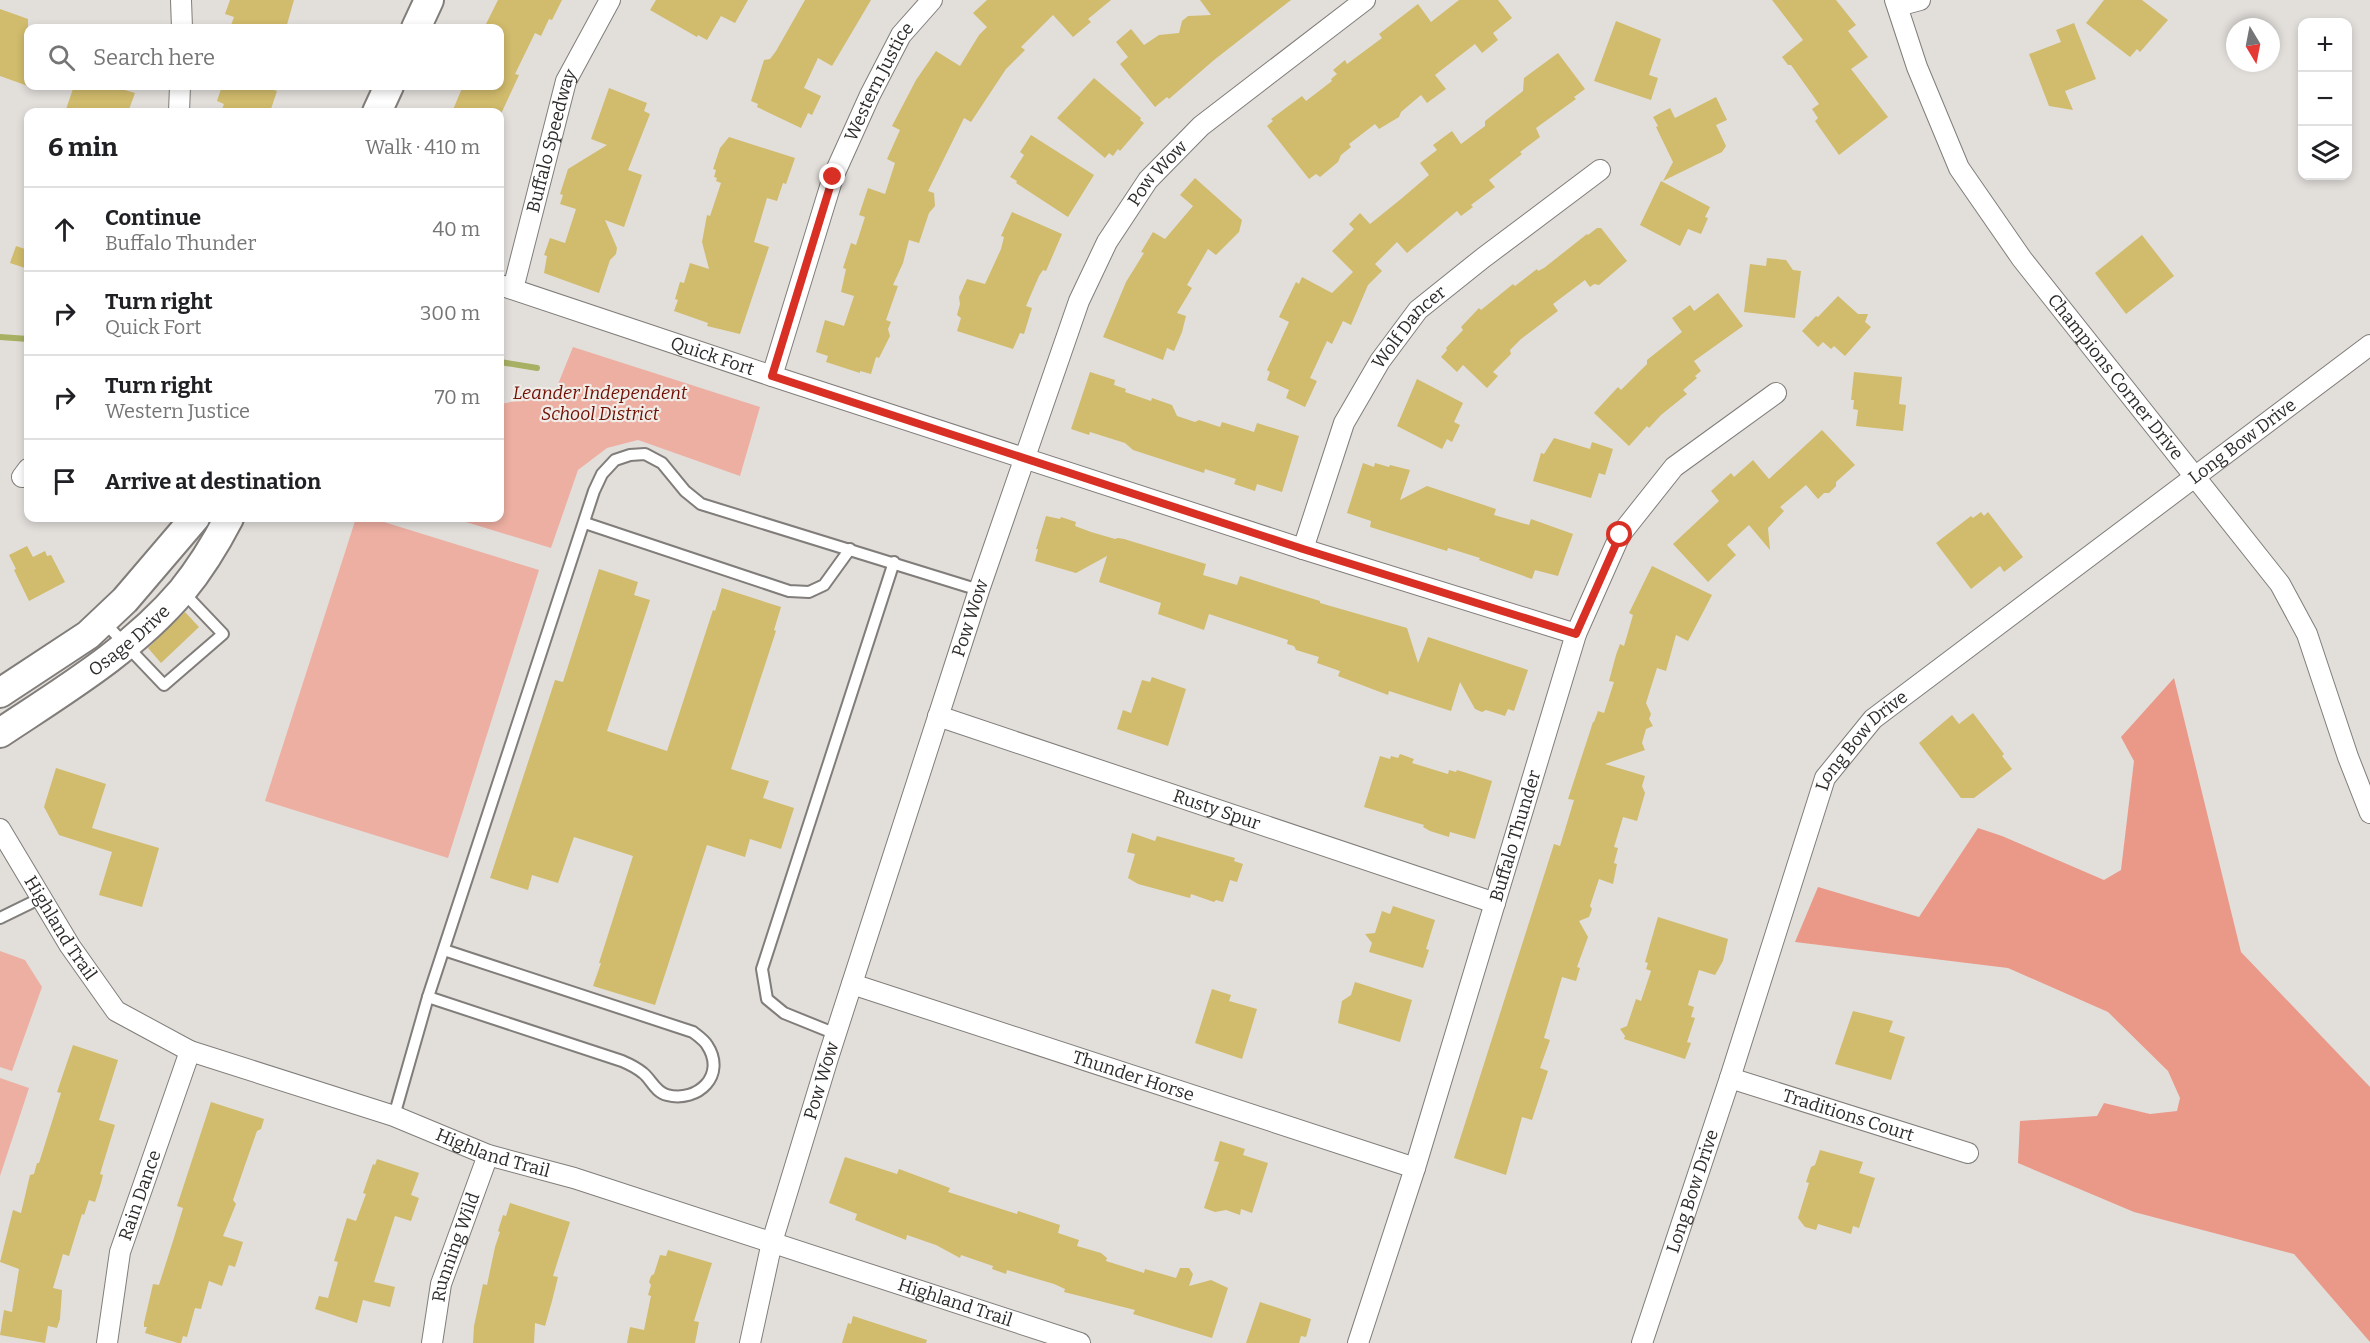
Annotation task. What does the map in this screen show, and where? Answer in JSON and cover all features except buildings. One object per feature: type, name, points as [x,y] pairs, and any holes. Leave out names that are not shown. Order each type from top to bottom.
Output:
[{"type":"street","points":[[181,0],[182,24]]},
{"type":"street","points":[[418,24],[429,0]]},
{"type":"street","name":"Buffalo Speedway","points":[[506,287],[566,81],[610,0]]},
{"type":"street","name":"Western Justice","points":[[772,376],[833,177],[870,95],[901,35],[932,0]]},
{"type":"street","name":"Pow Wow","points":[[750,1343],[772,1242],[836,1034],[979,590],[1079,301],[1107,242],[1148,180],[1201,126],[1365,0]]},
{"type":"street","points":[[1897,3],[1920,0]]},
{"type":"street","name":"Champions Corner Drive","points":[[1897,3],[1917,67],[1959,168],[2022,259],[2280,584],[2307,634],[2348,757],[2365,788],[2370,813]]},
{"type":"street","points":[[179,108],[180,90]]},
{"type":"street","points":[[379,108],[387,90]]},
{"type":"street","name":"Wolf Dancer","points":[[1303,549],[1344,423],[1380,361],[1418,310],[1600,170]]},
{"type":"street","name":"Quick Fort","points":[[506,287],[1303,549],[1576,634]]},
{"type":"street","name":"Long Bow Drive","points":[[1642,1343],[1730,1078],[1825,778],[1874,719],[2370,345]]},
{"type":"street","name":"Buffalo Thunder","points":[[1359,1343],[1415,1167],[1576,634],[1620,535],[1674,467],[1776,393]]},
{"type":"street","name":"Osage Drive","points":[[0,693],[88,635],[125,600],[192,522]]},
{"type":"street","name":"Osage Drive","points":[[0,733],[76,683],[126,645],[182,591],[226,522]]},
{"type":"street","name":"Rusty Spur","points":[[938,716],[1495,903]]},
{"type":"street","name":"Highland Trail","points":[[0,829],[70,946],[116,1011],[190,1051],[394,1116],[488,1155],[574,1178],[1080,1343]]},
{"type":"street","name":"Thunder Horse","points":[[852,984],[1415,1167]]},
{"type":"street","name":"Rain Dance","points":[[107,1343],[120,1252],[190,1051]]},
{"type":"street","name":"Traditions Court","points":[[1730,1078],[1968,1153]]},
{"type":"street","name":"Running Wild","points":[[432,1343],[441,1284],[488,1155]]},
{"type":"lane","points":[[394,1116],[428,997],[594,491],[602,474],[615,460],[630,455],[645,454],[662,463],[685,491],[701,504],[979,590]]},
{"type":"lane","points":[[585,523],[789,591],[809,592],[824,585],[850,549]]},
{"type":"lane","points":[[836,1034],[784,1013],[767,999],[762,969],[894,562]]},
{"type":"lane","points":[[103,621],[164,685],[223,634],[182,591]]},
{"type":"lane","points":[[0,918],[41,898]]},
{"type":"lane","points":[[428,997],[622,1060],[644,1074],[659,1091],[666,1095],[685,1097],[697,1093],[708,1084],[713,1072],[712,1057],[707,1045],[693,1032],[444,950]]},
{"type":"green space","name":"Leander Independent School District","points":[[573,347],[760,407],[740,476],[638,440],[607,448],[578,470],[551,548],[466,522],[504,522],[504,403],[554,394]]},
{"type":"green space","points":[[355,522],[384,522],[539,570],[448,858],[265,801]]},
{"type":"green space","points":[[0,951],[25,960],[42,987],[12,1071],[0,1067]]},
{"type":"green space","points":[[0,1078],[29,1088],[0,1176]]},
{"type":"shaded area","points":[[2174,678],[2241,952],[2370,1087],[2370,1342],[2294,1254],[2134,1212],[2018,1163],[2020,1121],[2097,1116],[2104,1103],[2150,1114],[2177,1111],[2180,1098],[2168,1071],[2108,1012],[2008,968],[1795,942],[1818,887],[1919,917],[1978,828],[2104,880],[2121,870],[2134,761],[2121,737]]},
{"type":"waterway","points":[[0,337],[24,339]]},
{"type":"waterway","points":[[504,363],[537,368]]},
{"type":"route","points":[[833,177],[772,376],[1303,549],[1576,634],[1620,535]]}]
